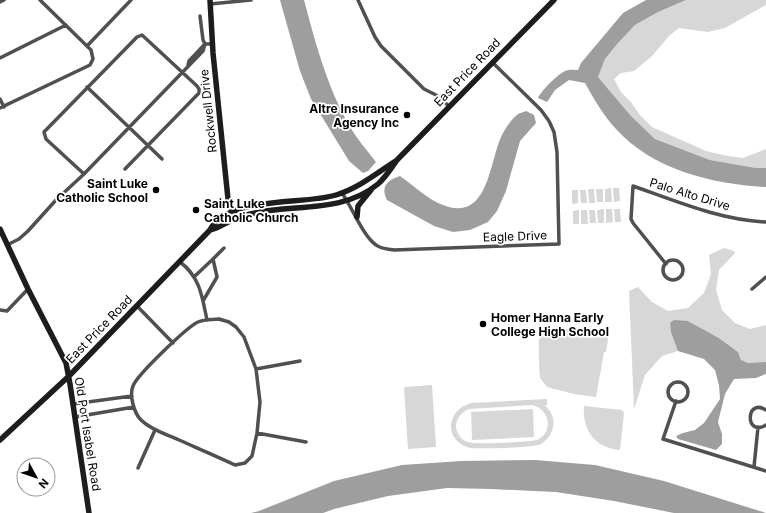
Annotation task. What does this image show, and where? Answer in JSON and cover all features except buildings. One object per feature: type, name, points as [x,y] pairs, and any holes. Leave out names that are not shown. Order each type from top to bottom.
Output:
[{"type":"main road","name":"East Price Road","points":[[210,230],[218,229],[236,218],[263,211],[328,206],[347,201],[374,187],[386,175],[397,160],[554,0]]},
{"type":"main road","name":"Rockwell Drive","points":[[210,2],[228,199],[236,218]]},
{"type":"main road","name":"East Price Road","points":[[0,440],[69,376],[180,262],[210,230],[214,222],[233,211],[259,204],[315,199],[342,193],[353,189],[397,160]]},
{"type":"main road","points":[[356,217],[358,206],[374,187]]},
{"type":"main road","name":"Old Port Isabel Road","points":[[0,229],[28,289],[66,363],[89,513]]},
{"type":"street","points":[[0,2],[4,0]]},
{"type":"street","points":[[0,99],[2,108],[90,65],[93,59],[92,50],[40,0]]},
{"type":"street","points":[[87,46],[131,0]]},
{"type":"street","points":[[210,2],[251,0]]},
{"type":"street","points":[[358,0],[375,37],[381,46],[424,89],[436,95],[449,106]]},
{"type":"street","points":[[200,16],[203,40],[206,44]]},
{"type":"street","points":[[0,58],[66,25]]},
{"type":"street","points":[[84,174],[46,139],[44,134],[45,130],[140,35],[145,36],[182,72],[199,89],[199,93],[125,170]]},
{"type":"street","points":[[8,245],[28,232],[56,200],[84,174],[188,66],[189,60],[206,44],[213,44]]},
{"type":"street","name":"Eagle Drive","points":[[342,193],[370,240],[377,246],[386,249],[402,250],[559,244],[558,152],[550,121],[541,110],[492,62]]},
{"type":"street","points":[[87,87],[162,159]]},
{"type":"street","name":"Palo Alto Drive","points":[[666,264],[633,223],[631,218],[633,186],[710,212],[753,221],[766,222]]},
{"type":"street","points":[[195,276],[224,248]]},
{"type":"street","points":[[203,301],[217,277],[213,259]]},
{"type":"street","points":[[675,261],[681,265],[682,271],[680,277],[672,280],[666,277],[663,272],[666,264],[675,261]]},
{"type":"street","points":[[180,262],[195,276],[207,320]]},
{"type":"street","points":[[752,289],[766,277]]},
{"type":"street","points":[[0,310],[7,311],[28,289]]},
{"type":"street","points":[[137,306],[174,343]]},
{"type":"street","points":[[219,319],[229,322],[236,327],[244,337],[256,369],[260,402],[257,433],[252,456],[245,463],[235,464],[155,430],[140,420],[134,407],[132,396],[133,386],[142,374],[186,330],[198,322],[207,320],[219,319]]},
{"type":"street","points":[[256,369],[300,361]]},
{"type":"street","points":[[680,382],[685,385],[688,393],[683,400],[676,401],[669,395],[669,388],[673,383],[680,382]]},
{"type":"street","points":[[73,404],[132,396]]},
{"type":"street","points":[[676,401],[663,439],[766,471]]},
{"type":"street","points":[[75,417],[134,407]]},
{"type":"street","points":[[766,410],[757,408],[751,412],[750,415],[750,421],[755,426],[758,427],[766,425]]},
{"type":"street","points":[[754,468],[758,427]]},
{"type":"street","points":[[138,468],[155,430]]},
{"type":"street","points":[[257,433],[306,442]]},
{"type":"shaded area","points":[[280,0],[304,0],[322,64],[334,95],[352,130],[376,162],[368,171],[363,173],[349,161],[311,99],[300,71]]},
{"type":"shaded area","points":[[646,0],[686,0],[658,12],[635,25],[605,59],[598,77],[631,116],[655,139],[710,160],[756,168],[766,168],[766,187],[705,178],[665,165],[647,155],[631,143],[611,124],[585,83],[569,80],[555,90],[547,102],[538,98],[546,87],[562,73],[568,70],[578,70],[581,63],[623,13]]},
{"type":"shaded area","points":[[686,0],[766,0],[766,5],[725,28],[708,32],[679,28],[669,36],[652,56],[634,71],[621,73],[614,79],[621,92],[652,127],[706,151],[728,156],[743,158],[766,149],[766,168],[756,168],[710,160],[655,139],[631,116],[598,77],[605,59],[635,25],[658,12]]},
{"type":"shaded area","points":[[526,111],[534,115],[536,123],[520,141],[506,191],[497,211],[488,222],[470,230],[453,232],[434,226],[387,200],[384,191],[386,184],[392,179],[400,176],[423,194],[438,203],[454,208],[466,207],[475,202],[487,181],[504,131],[509,123],[518,114]]},
{"type":"shaded area","points":[[611,188],[612,202],[605,202],[605,189]]},
{"type":"shaded area","points":[[613,188],[619,188],[620,201],[614,202]]},
{"type":"shaded area","points":[[588,189],[594,189],[595,203],[589,203]]},
{"type":"shaded area","points":[[596,189],[603,189],[603,202],[597,202]]},
{"type":"shaded area","points":[[572,190],[578,190],[578,203],[572,204]]},
{"type":"shaded area","points":[[580,190],[586,190],[587,203],[581,203]]},
{"type":"shaded area","points":[[604,209],[604,223],[598,223],[597,210]]},
{"type":"shaded area","points":[[606,209],[612,209],[613,222],[606,223]]},
{"type":"shaded area","points":[[614,209],[620,209],[621,222],[615,222]]},
{"type":"shaded area","points":[[579,210],[579,224],[573,224],[573,211]]},
{"type":"shaded area","points":[[581,210],[587,210],[588,224],[581,224]]},
{"type":"shaded area","points":[[589,210],[595,210],[596,223],[590,223]]},
{"type":"shaded area","points":[[724,248],[734,251],[735,253],[719,270],[716,290],[722,310],[735,323],[750,329],[766,325],[766,362],[748,363],[741,360],[738,352],[719,338],[688,321],[677,345],[678,351],[662,356],[645,375],[634,409],[629,291],[638,287],[652,302],[668,311],[688,308],[704,293],[711,274],[709,255]]},
{"type":"shaded area","points":[[674,320],[688,321],[719,338],[738,352],[741,360],[748,363],[766,362],[766,374],[756,378],[734,379],[725,394],[718,422],[722,434],[722,444],[716,450],[678,439],[676,436],[695,430],[704,423],[720,399],[719,385],[715,370],[704,359],[678,351],[671,332],[670,323]]},
{"type":"shaded area","points":[[564,328],[589,333],[603,333],[608,339],[606,352],[604,352],[596,397],[574,394],[547,387],[540,378],[539,340],[544,330]]},
{"type":"shaded area","points":[[432,385],[436,447],[408,449],[404,387]]},
{"type":"shaded area","points":[[547,399],[547,405],[545,405],[551,412],[553,418],[552,430],[545,441],[541,444],[507,448],[470,448],[461,444],[455,439],[451,426],[456,412],[471,403]],"holes":[[[532,405],[538,407],[546,416],[548,426],[546,432],[537,440],[523,442],[473,443],[463,440],[457,431],[456,425],[459,417],[462,413],[469,409]]]},
{"type":"shaded area","points":[[584,406],[622,410],[624,413],[620,450],[611,449],[604,446],[597,442],[592,436],[585,423]]},
{"type":"shaded area","points":[[533,409],[534,437],[472,440],[471,412]]},
{"type":"shaded area","points":[[535,460],[595,465],[664,481],[766,513],[674,513],[614,501],[556,492],[447,488],[388,496],[323,513],[251,513],[334,481],[402,465],[461,461]]},
{"type":"place","name":"Altre Insurance Agency Inc","points":[[407,115]]},
{"type":"place","name":"Saint Luke Catholic School","points":[[156,190]]},
{"type":"place","name":"Saint Luke Catholic Church","points":[[196,210]]},
{"type":"place","name":"Homer Hanna Early College High School","points":[[483,324]]}]
